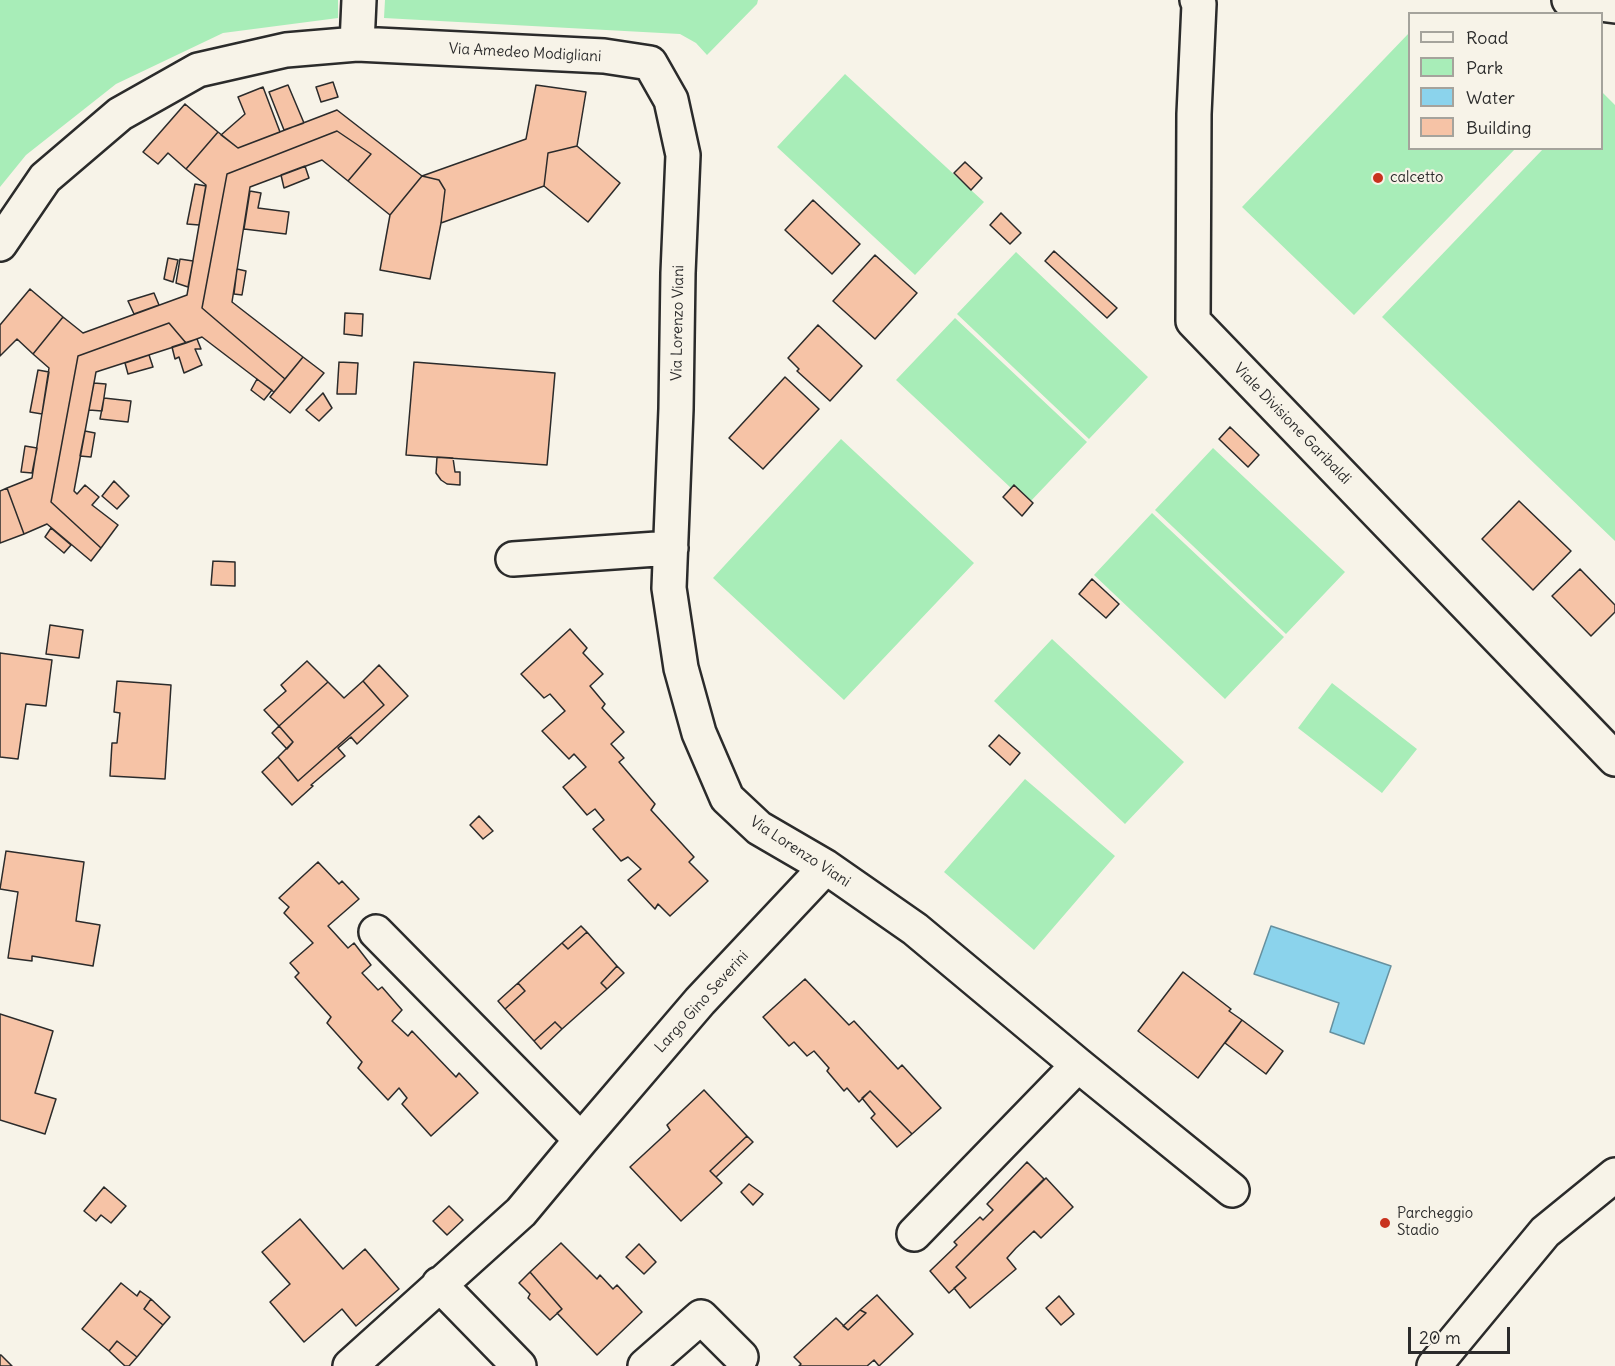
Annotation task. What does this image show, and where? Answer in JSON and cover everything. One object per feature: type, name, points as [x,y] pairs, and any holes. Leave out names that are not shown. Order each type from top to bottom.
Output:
[{"type":"street","points":[[357,45],[359,0]]},
{"type":"street","points":[[1569,0],[1615,6]]},
{"type":"street","name":"Viale Divisione Garibaldi","points":[[1200,1],[1194,114],[1193,321],[1615,759]]},
{"type":"street","name":"Via Amedeo Modigliani","points":[[0,244],[45,178],[120,114],[198,70],[286,50],[357,45],[604,56],[651,63],[671,100]]},
{"type":"street","name":"Via Lorenzo Viani","points":[[671,100],[683,156],[669,588],[681,668],[699,733],[727,798],[759,828],[826,867],[915,929],[1232,1190]]},
{"type":"street","points":[[513,559],[671,548]]},
{"type":"street","name":"Largo Gino Severini","points":[[350,1366],[521,1212],[700,1001],[826,867]]},
{"type":"street","points":[[376,932],[581,1140]]},
{"type":"street","points":[[914,1234],[1078,1065]]},
{"type":"street","points":[[1434,1366],[1545,1232],[1615,1175]]},
{"type":"street","points":[[439,1284],[519,1366]]},
{"type":"street","points":[[645,1366],[701,1317],[741,1357]]},
{"type":"green space","points":[[0,0],[338,0],[338,18],[223,33],[116,84],[26,155],[0,187]]},
{"type":"green space","points":[[385,0],[758,0],[757,4],[707,55],[696,43],[680,34],[384,18]]},
{"type":"green space","name":"calcetto","points":[[1408,34],[1408,150],[1514,150],[1354,315],[1242,207]]},
{"type":"green space","points":[[845,74],[984,202],[915,275],[777,147]]},
{"type":"green space","points":[[1603,93],[1615,105],[1615,541],[1382,317],[1542,150],[1603,150]]},
{"type":"green space","points":[[1016,252],[1148,377],[1089,439],[957,314]]},
{"type":"green space","points":[[955,318],[1087,442],[1028,504],[896,380]]},
{"type":"green space","points":[[841,439],[974,563],[844,700],[713,578]]},
{"type":"green space","points":[[1213,448],[1345,572],[1286,634],[1155,510]]},
{"type":"green space","points":[[1152,513],[1284,637],[1225,699],[1094,575]]},
{"type":"green space","points":[[1052,639],[1184,762],[1125,824],[994,701]]},
{"type":"green space","points":[[1332,683],[1417,749],[1382,793],[1298,728]]},
{"type":"green space","points":[[1025,779],[1115,856],[1034,950],[944,872]]},
{"type":"water","points":[[1271,926],[1391,966],[1364,1044],[1330,1032],[1339,1003],[1254,974]]},
{"type":"building","points":[[333,82],[338,97],[321,102],[316,87]]},
{"type":"building","points":[[288,85],[304,123],[284,130],[269,92]]},
{"type":"building","points":[[536,85],[586,92],[577,146],[548,153],[544,186],[441,223],[445,190],[439,180],[422,176],[526,139]]},
{"type":"building","points":[[263,87],[280,132],[238,148],[221,135],[245,114],[238,97]]},
{"type":"building","points":[[185,104],[218,132],[186,169],[168,153],[158,164],[143,152]]},
{"type":"building","points":[[337,110],[422,176],[390,215],[348,181],[371,154],[337,131],[227,174],[202,308],[285,379],[274,392],[202,337],[186,343],[169,323],[78,356],[51,502],[101,548],[91,561],[47,524],[24,534],[7,488],[32,478],[49,368],[33,354],[63,317],[83,333],[187,295],[206,185],[186,169],[218,132],[238,148]]},
{"type":"building","points":[[337,131],[371,154],[348,181],[322,160],[250,187],[232,302],[303,357],[285,379],[202,308],[227,174]]},
{"type":"building","points":[[577,146],[620,183],[588,222],[544,186],[548,153]]},
{"type":"building","points":[[965,162],[982,178],[971,190],[954,173]]},
{"type":"building","points":[[305,166],[309,178],[284,188],[281,175]]},
{"type":"building","points":[[422,176],[439,180],[445,190],[430,279],[380,270],[390,215]]},
{"type":"building","points":[[195,184],[206,186],[199,225],[187,224]]},
{"type":"building","points":[[250,191],[261,193],[258,208],[289,212],[286,234],[244,229]]},
{"type":"building","points":[[813,200],[860,244],[832,274],[785,230]]},
{"type":"building","points":[[1001,213],[1021,233],[1010,244],[990,225]]},
{"type":"building","points":[[1054,251],[1117,308],[1107,318],[1045,261]]},
{"type":"building","points":[[875,255],[917,293],[875,339],[833,301]]},
{"type":"building","points":[[168,258],[178,260],[173,282],[164,279]]},
{"type":"building","points":[[180,259],[193,261],[188,287],[176,283]]},
{"type":"building","points":[[237,269],[246,271],[242,295],[234,294]]},
{"type":"building","points":[[30,289],[63,317],[33,354],[17,339],[0,356],[0,325]]},
{"type":"building","points":[[154,293],[159,305],[134,314],[128,301]]},
{"type":"building","points":[[345,313],[363,314],[362,336],[344,334]]},
{"type":"building","points":[[169,323],[186,343],[96,372],[74,491],[77,494],[85,485],[99,497],[92,505],[118,525],[101,548],[51,502],[78,356]]},
{"type":"building","points":[[818,325],[862,366],[830,401],[797,371],[799,369],[788,358]]},
{"type":"building","points":[[197,339],[201,349],[195,349],[202,365],[184,373],[179,357],[175,359],[172,347]]},
{"type":"building","points":[[149,355],[153,367],[128,374],[125,363]]},
{"type":"building","points":[[303,357],[324,373],[290,413],[270,397]]},
{"type":"building","points":[[339,362],[358,363],[356,394],[337,394]]},
{"type":"building","points":[[414,362],[555,373],[547,465],[406,455]]},
{"type":"building","points":[[38,370],[49,372],[42,414],[30,412]]},
{"type":"building","points":[[785,377],[819,409],[763,469],[729,438]]},
{"type":"building","points":[[257,379],[272,390],[264,400],[251,390]]},
{"type":"building","points":[[94,383],[106,384],[102,411],[89,410]]},
{"type":"building","points":[[323,393],[332,408],[319,421],[306,410]]},
{"type":"building","points":[[104,398],[131,401],[128,422],[100,419]]},
{"type":"building","points":[[1230,427],[1259,455],[1248,467],[1219,439]]},
{"type":"building","points":[[85,431],[95,433],[91,457],[80,456]]},
{"type":"building","points":[[25,446],[37,448],[32,473],[21,472]]},
{"type":"building","points":[[437,457],[453,458],[455,472],[460,472],[460,485],[447,484],[441,480],[436,473]]},
{"type":"building","points":[[114,481],[129,496],[117,509],[102,496]]},
{"type":"building","points":[[1014,485],[1033,503],[1022,516],[1003,497]]},
{"type":"building","points":[[7,488],[24,534],[0,543],[0,491]]},
{"type":"building","points":[[1519,501],[1571,551],[1533,590],[1482,539]]},
{"type":"building","points":[[51,528],[71,545],[64,553],[45,537]]},
{"type":"building","points":[[213,561],[235,562],[235,586],[211,585]]},
{"type":"building","points":[[1580,569],[1615,605],[1615,612],[1591,636],[1552,596]]},
{"type":"building","points":[[1092,579],[1119,604],[1106,618],[1079,594]]},
{"type":"building","points":[[50,625],[83,630],[79,658],[46,654]]},
{"type":"building","points":[[570,629],[587,648],[583,653],[603,674],[590,686],[605,704],[602,708],[624,732],[611,744],[624,758],[619,762],[655,804],[651,810],[694,857],[689,862],[708,881],[670,916],[658,904],[655,909],[628,880],[641,869],[628,857],[621,861],[593,829],[604,820],[595,809],[587,815],[563,787],[586,767],[574,754],[569,759],[542,731],[565,711],[550,694],[544,698],[521,674]]},
{"type":"building","points":[[0,653],[52,660],[46,706],[26,704],[18,759],[0,757]]},
{"type":"building","points":[[307,661],[328,682],[279,726],[264,710],[286,691],[281,685]]},
{"type":"building","points":[[379,665],[408,696],[357,744],[351,737],[338,748],[345,756],[292,805],[262,772],[278,757],[298,781],[384,705],[363,681]]},
{"type":"building","points":[[117,681],[171,685],[165,779],[110,776],[112,743],[117,743],[120,713],[114,712]]},
{"type":"building","points":[[363,681],[384,705],[298,781],[278,757],[293,742],[279,726],[328,682],[344,698]]},
{"type":"building","points":[[279,726],[293,742],[287,749],[272,733]]},
{"type":"building","points":[[999,735],[1020,753],[1010,765],[989,746]]},
{"type":"building","points":[[479,816],[493,831],[483,839],[470,825]]},
{"type":"building","points":[[6,851],[84,862],[76,921],[100,925],[93,966],[32,956],[32,961],[8,958],[18,892],[0,889]]},
{"type":"building","points":[[318,862],[339,884],[342,881],[359,899],[328,926],[348,948],[354,943],[371,965],[362,973],[378,990],[382,987],[402,1010],[392,1021],[408,1036],[412,1031],[456,1077],[459,1073],[478,1093],[431,1136],[402,1104],[407,1098],[399,1088],[388,1100],[358,1068],[362,1062],[327,1023],[331,1017],[295,977],[299,973],[290,963],[313,943],[284,913],[289,907],[279,898]]},
{"type":"building","points":[[581,926],[587,932],[568,949],[562,943]]},
{"type":"building","points":[[587,932],[617,966],[601,983],[607,989],[562,1029],[555,1022],[534,1041],[505,1009],[525,991],[518,983],[562,943],[568,949]]},
{"type":"building","points":[[617,966],[624,973],[607,989],[601,983]]},
{"type":"building","points":[[1183,972],[1242,1020],[1198,1078],[1138,1031]]},
{"type":"building","points":[[805,979],[849,1025],[854,1021],[898,1069],[902,1065],[941,1108],[912,1134],[870,1091],[859,1102],[847,1088],[844,1091],[814,1051],[807,1056],[794,1042],[789,1046],[763,1017]]},
{"type":"building","points":[[518,983],[525,991],[505,1009],[498,1001]]},
{"type":"building","points":[[0,1014],[53,1031],[35,1093],[56,1099],[45,1134],[0,1120]]},
{"type":"building","points":[[1242,1020],[1283,1051],[1266,1074],[1225,1043]]},
{"type":"building","points":[[555,1022],[562,1029],[541,1049],[534,1041]]},
{"type":"building","points":[[704,1090],[747,1136],[710,1171],[722,1183],[681,1221],[630,1167],[670,1130],[667,1125]]},
{"type":"building","points":[[870,1091],[912,1134],[897,1147],[871,1118],[875,1114],[862,1098]]},
{"type":"building","points":[[747,1136],[753,1142],[716,1177],[710,1171]]},
{"type":"building","points":[[1027,1162],[1044,1179],[956,1267],[966,1278],[949,1293],[930,1271],[957,1245],[954,1242],[980,1217],[983,1220],[993,1210],[987,1204]]},
{"type":"building","points":[[1046,1178],[1073,1207],[1041,1238],[1034,1231],[1016,1248],[1007,1258],[1016,1269],[970,1308],[954,1288],[966,1278],[956,1267]]},
{"type":"building","points":[[749,1184],[763,1194],[753,1205],[741,1192]]},
{"type":"building","points":[[104,1187],[126,1206],[111,1223],[101,1215],[96,1221],[84,1211]]},
{"type":"building","points":[[449,1206],[463,1220],[447,1235],[433,1221]]},
{"type":"building","points":[[300,1219],[343,1269],[365,1249],[399,1289],[356,1326],[342,1309],[304,1342],[270,1302],[290,1284],[262,1252]]},
{"type":"building","points":[[561,1243],[597,1279],[600,1275],[613,1289],[617,1285],[642,1312],[597,1355],[557,1313],[562,1309],[530,1272]]},
{"type":"building","points":[[639,1244],[656,1262],[644,1274],[626,1257]]},
{"type":"building","points":[[530,1272],[562,1309],[550,1320],[528,1298],[530,1294],[519,1283]]},
{"type":"building","points":[[121,1283],[137,1296],[140,1291],[151,1299],[144,1309],[163,1325],[137,1357],[117,1341],[109,1351],[82,1329]]},
{"type":"building","points":[[877,1295],[913,1334],[879,1366],[874,1360],[867,1366],[799,1366],[801,1364],[794,1357],[836,1318],[848,1330],[866,1313],[860,1310]]},
{"type":"building","points":[[1059,1296],[1074,1314],[1061,1325],[1046,1308]]},
{"type":"building","points":[[151,1299],[170,1317],[163,1325],[144,1309]]},
{"type":"building","points":[[860,1310],[866,1313],[848,1330],[843,1326]]},
{"type":"building","points":[[117,1341],[137,1357],[129,1366],[125,1366],[109,1351]]},
{"type":"building","points":[[1,1355],[12,1366],[0,1366]]},
{"type":"place","name":"calcetto","points":[[1378,178]]},
{"type":"place","name":"Parcheggio Stadio","points":[[1385,1223]]}]
